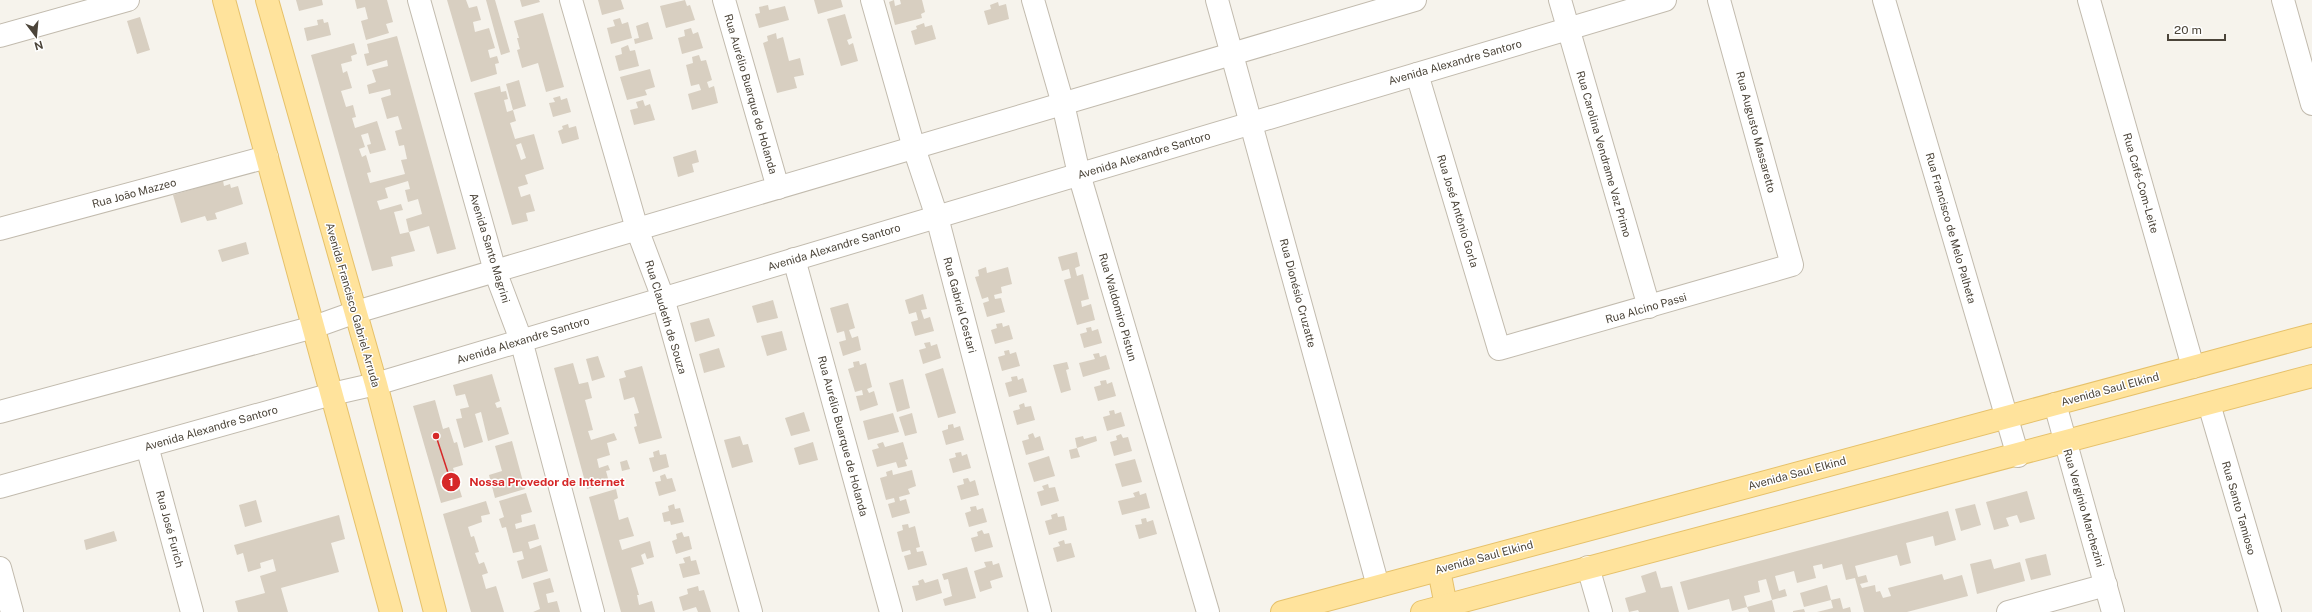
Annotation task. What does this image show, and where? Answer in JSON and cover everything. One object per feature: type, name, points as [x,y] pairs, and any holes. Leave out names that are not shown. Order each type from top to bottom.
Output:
[{"type":"main road","points":[[224,0],[391,612]]},
{"type":"main road","name":"Avenida Francisco Gabriel Arruda","points":[[267,0],[376,384],[435,612]]},
{"type":"main road","name":"Avenida Saul Elkind","points":[[1282,612],[2312,335]]},
{"type":"main road","points":[[1422,612],[1588,567],[2018,456],[2312,376]]},
{"type":"main road","points":[[1439,570],[1446,606]]},
{"type":"street","points":[[0,36],[128,0]]},
{"type":"street","name":"Avenida Santo Magrini","points":[[419,0],[495,271],[521,340],[593,612]]},
{"type":"street","name":"Rua Claudeth de Souza","points":[[571,0],[637,229],[663,298],[751,612]]},
{"type":"street","name":"Rua Aurélio Buarque de Holanda","points":[[724,0],[778,188]]},
{"type":"street","name":"Rua Gabriel Cestari","points":[[872,0],[914,148],[937,217],[1040,612]]},
{"type":"street","name":"Rua Waldomiro Pistun","points":[[1033,0],[1063,104],[1079,174],[1208,612]]},
{"type":"street","name":"Rua Dionésio Cruzatte","points":[[1217,0],[1378,586]]},
{"type":"street","name":"Rua Carolina Vendrame Vaz Primo","points":[[1560,0],[1567,29],[1650,307]]},
{"type":"street","name":"Avenida Alexandre Santoro","points":[[0,487],[332,394],[376,384],[1665,0]]},
{"type":"street","name":"Rua Augusto Massaretto","points":[[1719,0],[1792,265]]},
{"type":"street","name":"Rua Francisco de Melo Palheta","points":[[1884,0],[2018,456]]},
{"type":"street","name":"Rua Café-Com-Leite","points":[[2089,0],[2193,367]]},
{"type":"street","points":[[2283,0],[2312,104]]},
{"type":"street","points":[[0,412],[314,327],[356,312],[1233,54],[1406,1]]},
{"type":"street","name":"Rua José Antônio Gorla","points":[[1417,74],[1499,349]]},
{"type":"street","name":"Rua João Mazzeo","points":[[0,228],[267,157]]},
{"type":"street","name":"Rua Aurélio Buarque de Holanda","points":[[794,259],[891,612]]},
{"type":"street","name":"Rua Alcino Passi","points":[[1499,349],[1650,307],[1792,265]]},
{"type":"street","name":"Rua Vergínio Marchezini","points":[[2055,404],[2113,612]]},
{"type":"street","name":"Rua Santo Tamioso","points":[[2209,404],[2270,612]]},
{"type":"street","name":"Rua José Furich","points":[[147,446],[192,612]]},
{"type":"street","points":[[1588,567],[1601,612]]},
{"type":"street","points":[[0,568],[12,612]]},
{"type":"street","points":[[2008,612],[2106,585]]},
{"type":"building","points":[[296,0],[322,0],[323,5],[299,11]]},
{"type":"building","points":[[355,0],[387,0],[393,22],[386,24],[389,33],[366,40],[361,21],[368,19],[365,7],[357,9]]},
{"type":"building","points":[[447,0],[466,0],[469,8],[477,6],[481,20],[473,22],[475,32],[489,28],[495,48],[488,50],[490,58],[497,56],[499,63],[495,64],[497,74],[471,82]]},
{"type":"building","points":[[486,0],[495,0],[510,52],[501,55]]},
{"type":"building","points":[[520,0],[539,0],[540,2],[522,7]]},
{"type":"building","points":[[598,0],[621,0],[624,9],[602,15]]},
{"type":"building","points":[[685,0],[687,6],[690,5],[695,20],[666,28],[660,6]]},
{"type":"building","points":[[814,0],[841,0],[843,7],[818,14]]},
{"type":"building","points":[[894,0],[895,6],[901,4],[900,0],[922,0],[925,12],[921,14],[922,18],[895,25],[889,2]]},
{"type":"building","points":[[998,2],[999,6],[1006,4],[1009,19],[988,25],[984,11],[991,9],[990,5]]},
{"type":"building","points":[[768,5],[769,10],[785,6],[789,20],[759,28],[755,14],[760,13],[759,7]]},
{"type":"building","points":[[543,13],[564,87],[546,92],[538,63],[522,68],[517,50],[520,49],[517,38],[519,38],[514,21]]},
{"type":"building","points":[[845,14],[852,38],[847,40],[849,45],[853,43],[858,61],[841,66],[827,19]]},
{"type":"building","points":[[140,17],[150,50],[137,54],[127,21]]},
{"type":"building","points":[[620,18],[622,24],[628,22],[632,38],[611,44],[607,28],[615,26],[613,20]]},
{"type":"building","points":[[323,19],[324,23],[328,22],[331,35],[307,41],[304,28],[318,25],[317,20]]},
{"type":"building","points":[[648,22],[653,39],[635,44],[634,39],[639,38],[636,26]]},
{"type":"building","points":[[924,23],[925,27],[932,25],[936,39],[915,45],[911,31],[917,29],[916,26]]},
{"type":"building","points":[[691,28],[693,34],[698,32],[703,48],[682,54],[678,38],[685,36],[684,30]]},
{"type":"building","points":[[776,33],[777,39],[783,37],[789,61],[800,58],[804,75],[794,77],[797,88],[777,93],[763,43],[768,41],[767,36]]},
{"type":"building","points":[[397,36],[456,249],[437,254],[429,226],[409,232],[415,251],[391,257],[393,266],[372,271],[311,55],[354,43],[357,54],[351,56],[352,61],[341,64],[343,73],[347,71],[352,88],[341,91],[346,107],[353,105],[356,117],[352,118],[355,128],[377,121],[386,150],[370,154],[367,145],[371,144],[368,133],[361,135],[365,147],[359,149],[362,157],[366,155],[371,172],[367,173],[370,183],[405,174],[401,160],[407,159],[404,145],[399,146],[395,131],[402,129],[398,116],[387,119],[381,98],[391,95],[390,89],[369,94],[367,85],[376,82],[372,70],[388,66],[387,60],[367,66],[364,54],[369,53],[367,44]],"holes":[[[408,181],[410,189],[405,190],[408,202],[418,199],[422,214],[406,219],[409,232],[400,234],[394,212],[403,210],[401,204],[380,210],[377,201],[388,198],[385,188]]]},
{"type":"building","points":[[628,45],[630,51],[635,50],[639,66],[619,71],[615,56],[622,54],[621,48]]},
{"type":"building","points":[[699,55],[701,61],[706,60],[712,80],[707,82],[709,88],[714,86],[718,103],[692,110],[688,94],[701,90],[699,84],[691,86],[686,65],[693,63],[692,57]]},
{"type":"building","points":[[650,69],[655,87],[645,90],[647,95],[627,100],[620,77]]},
{"type":"building","points":[[519,80],[526,106],[513,110],[506,84]]},
{"type":"building","points":[[500,86],[501,92],[506,91],[508,99],[504,100],[507,112],[513,110],[516,121],[510,123],[515,139],[534,134],[544,169],[525,175],[528,184],[518,187],[521,197],[530,194],[535,211],[526,213],[528,221],[512,225],[474,93]],"holes":[[[521,143],[526,158],[521,160],[516,145]]]},
{"type":"building","points":[[560,96],[561,100],[567,98],[571,112],[553,117],[549,103],[555,102],[553,98]]},
{"type":"building","points":[[643,100],[645,106],[650,104],[655,120],[634,125],[630,110],[638,108],[636,102]]},
{"type":"building","points":[[568,124],[569,128],[576,126],[579,139],[562,144],[558,131],[563,129],[562,126]]},
{"type":"building","points":[[696,150],[699,162],[692,164],[694,172],[678,177],[673,157]]},
{"type":"building","points":[[222,175],[224,186],[230,184],[231,188],[238,186],[243,204],[215,213],[217,219],[207,221],[205,216],[181,223],[173,195],[200,187],[199,182]]},
{"type":"building","points":[[246,242],[249,254],[222,262],[218,250]]},
{"type":"building","points":[[1077,252],[1080,266],[1075,268],[1077,276],[1083,274],[1089,299],[1081,301],[1082,307],[1091,304],[1095,320],[1077,325],[1064,280],[1071,278],[1069,269],[1062,271],[1058,257]]},
{"type":"building","points":[[986,267],[987,273],[1008,267],[1012,284],[1001,287],[1002,293],[994,295],[995,299],[1001,298],[1005,312],[987,317],[983,303],[989,301],[988,297],[982,299],[975,277],[979,276],[978,270]]},
{"type":"building","points":[[923,294],[927,309],[921,310],[924,319],[930,317],[934,331],[915,336],[911,322],[918,320],[916,312],[909,314],[905,300]]},
{"type":"building","points":[[773,300],[778,318],[757,323],[752,306]]},
{"type":"building","points":[[848,303],[855,328],[849,330],[852,338],[858,336],[861,350],[843,356],[839,342],[846,340],[844,331],[837,333],[830,308]]},
{"type":"building","points":[[709,318],[715,336],[695,342],[690,323]]},
{"type":"building","points":[[1002,323],[1003,327],[1009,325],[1013,339],[995,344],[991,330],[997,328],[996,324]]},
{"type":"building","points":[[1091,327],[1092,331],[1098,329],[1102,343],[1084,348],[1080,334],[1087,332],[1086,328]]},
{"type":"building","points":[[782,331],[787,350],[767,356],[761,336]]},
{"type":"building","points":[[930,342],[931,346],[937,344],[941,358],[923,364],[919,350],[926,348],[924,343]]},
{"type":"building","points":[[719,348],[725,367],[704,373],[699,354]]},
{"type":"building","points":[[1009,350],[1010,354],[1016,352],[1020,366],[1002,371],[998,357],[1005,355],[1004,351]]},
{"type":"building","points":[[1099,353],[1100,357],[1106,355],[1110,369],[1083,377],[1079,363],[1095,359],[1093,354]]},
{"type":"building","points":[[598,356],[605,377],[592,381],[586,359]]},
{"type":"building","points":[[859,361],[860,365],[866,363],[872,387],[867,389],[869,393],[874,391],[878,405],[860,411],[856,396],[863,395],[862,390],[855,392],[848,369],[854,367],[853,362]]},
{"type":"building","points":[[1067,362],[1069,369],[1066,370],[1071,390],[1061,393],[1053,365]]},
{"type":"building","points":[[573,363],[579,384],[588,382],[592,398],[585,400],[593,430],[588,431],[591,440],[614,433],[617,440],[607,443],[610,455],[597,459],[599,468],[608,465],[610,470],[606,471],[609,482],[587,489],[554,368]]},
{"type":"building","points":[[642,366],[662,438],[639,444],[634,427],[637,426],[634,414],[639,413],[634,397],[624,400],[619,379],[626,377],[624,371]]},
{"type":"building","points":[[943,368],[956,413],[938,418],[925,374]]},
{"type":"building","points":[[492,374],[500,401],[495,403],[497,408],[501,407],[509,434],[488,441],[481,412],[475,414],[483,442],[464,448],[456,419],[462,418],[460,409],[469,407],[465,394],[456,396],[453,385]]},
{"type":"building","points":[[1017,376],[1018,380],[1023,378],[1027,392],[1009,397],[1005,383],[1012,381],[1011,377]]},
{"type":"building","points":[[903,379],[910,408],[897,412],[889,383]]},
{"type":"building","points":[[1106,380],[1107,384],[1112,382],[1116,396],[1098,401],[1094,387],[1101,385],[1100,381]]},
{"type":"building","points":[[435,400],[443,429],[449,427],[454,443],[457,442],[463,465],[453,468],[462,497],[441,503],[413,406]]},
{"type":"building","points":[[1024,403],[1025,407],[1031,406],[1035,420],[1017,425],[1013,411],[1020,409],[1019,405]]},
{"type":"building","points":[[1114,410],[1115,414],[1121,412],[1125,426],[1107,431],[1103,417],[1110,415],[1109,411]]},
{"type":"building","points":[[804,412],[810,431],[791,436],[785,418]]},
{"type":"building","points":[[893,413],[899,432],[868,440],[863,421]]},
{"type":"building","points":[[912,413],[917,433],[905,436],[899,417]]},
{"type":"building","points":[[953,424],[954,428],[960,426],[964,440],[946,445],[942,431],[948,429],[948,425]]},
{"type":"building","points":[[1033,433],[1035,438],[1040,436],[1044,450],[1026,455],[1022,441],[1029,439],[1028,435]]},
{"type":"building","points":[[1121,434],[1123,438],[1128,437],[1132,451],[1114,456],[1110,442],[1117,440],[1116,436]]},
{"type":"building","points":[[740,436],[743,445],[748,444],[753,462],[732,468],[724,440]]},
{"type":"building","points":[[1083,436],[1084,439],[1096,436],[1097,441],[1077,448],[1075,438]]},
{"type":"building","points":[[512,441],[525,489],[495,498],[489,475],[502,471],[495,446]]},
{"type":"building","points":[[813,442],[818,460],[799,465],[794,448]]},
{"type":"building","points":[[883,442],[885,447],[903,442],[908,459],[905,460],[907,466],[898,468],[896,462],[877,467],[872,450],[879,448],[877,444]]},
{"type":"building","points":[[1077,448],[1080,457],[1071,459],[1069,450]]},
{"type":"building","points":[[659,450],[660,455],[666,454],[669,467],[653,472],[649,458],[654,457],[653,452]]},
{"type":"building","points":[[961,452],[962,456],[967,454],[971,468],[953,473],[949,459],[956,457],[955,453]]},
{"type":"building","points":[[1049,456],[1055,476],[1034,482],[1028,463]]},
{"type":"building","points":[[1135,459],[1142,482],[1122,487],[1115,464]]},
{"type":"building","points":[[627,460],[630,469],[622,471],[620,462]]},
{"type":"building","points":[[892,470],[893,475],[912,470],[916,486],[908,489],[910,494],[899,497],[900,501],[906,499],[910,513],[892,518],[888,504],[895,502],[894,498],[886,500],[880,478],[887,476],[886,472]]},
{"type":"building","points":[[665,474],[667,479],[672,478],[676,491],[659,496],[655,482],[661,481],[660,476]]},
{"type":"building","points":[[968,478],[970,482],[975,480],[979,495],[961,500],[957,486],[964,484],[963,479]]},
{"type":"building","points":[[1048,484],[1049,488],[1055,487],[1059,501],[1041,506],[1037,492],[1044,490],[1042,486]]},
{"type":"building","points":[[616,489],[618,498],[614,500],[619,520],[628,517],[634,536],[619,540],[622,550],[650,541],[654,557],[647,559],[645,553],[641,555],[644,564],[631,568],[639,595],[637,595],[639,605],[652,601],[655,612],[621,612],[589,497]]},
{"type":"building","points":[[1139,491],[1140,495],[1146,493],[1150,508],[1122,515],[1118,501],[1135,497],[1133,493]]},
{"type":"building","points":[[2027,491],[2035,519],[2020,523],[2017,515],[2006,518],[2009,526],[1994,530],[1986,502]]},
{"type":"building","points":[[526,493],[532,512],[521,515],[522,522],[515,524],[516,529],[535,524],[539,539],[528,542],[530,549],[541,545],[548,571],[522,579],[517,561],[524,559],[522,551],[513,553],[506,527],[502,528],[499,519],[504,517],[499,501]]},
{"type":"building","points":[[256,500],[262,522],[245,527],[239,505]]},
{"type":"building","points":[[486,501],[490,514],[481,516],[482,522],[468,527],[471,537],[474,536],[479,552],[475,553],[479,564],[484,562],[488,573],[482,575],[486,589],[496,586],[504,612],[471,612],[443,514]]},
{"type":"building","points":[[674,504],[675,509],[680,508],[684,522],[671,525],[670,521],[664,522],[662,513],[669,511],[668,506]]},
{"type":"building","points":[[1975,504],[1981,525],[1961,531],[1955,509]]},
{"type":"building","points":[[976,506],[977,510],[983,508],[987,522],[969,527],[965,513],[971,511],[970,507]]},
{"type":"building","points":[[1948,511],[1956,540],[1935,546],[1933,536],[1906,543],[1911,563],[1900,566],[1897,555],[1855,566],[1858,577],[1866,575],[1868,582],[1860,584],[1862,588],[1875,585],[1876,592],[1880,591],[1883,598],[1891,596],[1888,588],[1942,574],[1944,580],[1962,575],[1968,596],[1907,612],[1864,612],[1855,578],[1846,580],[1842,564],[1823,569],[1822,564],[1813,566],[1816,578],[1797,583],[1794,571],[1775,576],[1779,591],[1785,589],[1787,596],[1772,600],[1766,579],[1758,581],[1760,592],[1744,596],[1747,607],[1732,611],[1729,599],[1688,610],[1680,582]]},
{"type":"building","points":[[1057,513],[1058,517],[1064,516],[1067,530],[1049,535],[1045,521],[1052,519],[1051,515]]},
{"type":"building","points":[[339,515],[345,539],[331,543],[339,572],[281,588],[288,612],[238,612],[235,601],[265,593],[260,576],[276,571],[273,559],[260,563],[261,568],[248,572],[243,553],[237,555],[234,545]]},
{"type":"building","points":[[1146,518],[1147,522],[1153,520],[1157,534],[1139,539],[1135,525],[1142,524],[1141,519]]},
{"type":"building","points":[[908,524],[909,528],[915,526],[920,547],[916,548],[917,552],[923,551],[927,565],[908,570],[904,556],[911,554],[910,550],[902,552],[897,532],[903,530],[902,525]]},
{"type":"building","points":[[982,530],[984,534],[989,533],[993,547],[975,552],[971,538],[978,536],[977,532]]},
{"type":"building","points":[[114,531],[117,541],[86,550],[84,540]]},
{"type":"building","points":[[682,532],[684,537],[689,536],[692,549],[676,554],[672,541],[677,539],[676,534]]},
{"type":"building","points":[[1064,540],[1065,544],[1071,543],[1075,557],[1057,562],[1053,548],[1060,546],[1058,542]]},
{"type":"building","points":[[2046,554],[2051,575],[2031,580],[2025,559]]},
{"type":"building","points":[[690,556],[691,561],[696,560],[700,574],[683,578],[679,564],[685,563],[683,558]]},
{"type":"building","points":[[1991,559],[1994,569],[2020,562],[2025,581],[1977,594],[1970,564]]},
{"type":"building","points":[[992,561],[993,565],[999,563],[1003,577],[990,581],[992,588],[980,592],[974,571],[986,567],[984,562]]},
{"type":"building","points":[[967,567],[976,598],[945,606],[943,599],[952,596],[948,579],[944,580],[942,574]]},
{"type":"building","points":[[1656,571],[1661,588],[1672,586],[1679,612],[1639,612],[1638,610],[1629,612],[1625,598],[1646,592],[1641,576]]},
{"type":"building","points":[[550,578],[554,592],[546,594],[548,603],[557,601],[560,612],[533,612],[540,609],[533,583]]},
{"type":"building","points":[[923,579],[925,583],[938,579],[942,593],[916,601],[912,586],[919,585],[918,581]]},
{"type":"building","points":[[1827,585],[1831,600],[1804,607],[1800,593]]},
{"type":"building","points":[[698,586],[699,591],[704,590],[711,612],[698,612],[696,607],[683,611],[679,597],[688,594],[687,589]]},
{"type":"building","points":[[1840,598],[1843,609],[1850,607],[1851,612],[1817,612],[1833,608],[1831,600]]},
{"type":"building","points":[[1772,600],[1775,612],[1749,612],[1747,607]]},
{"type":"building","points":[[1804,609],[1805,612],[1793,612],[1793,611]]},
{"type":"place","name":"Nossa Provedor de Internet","points":[[436,436]]}]
